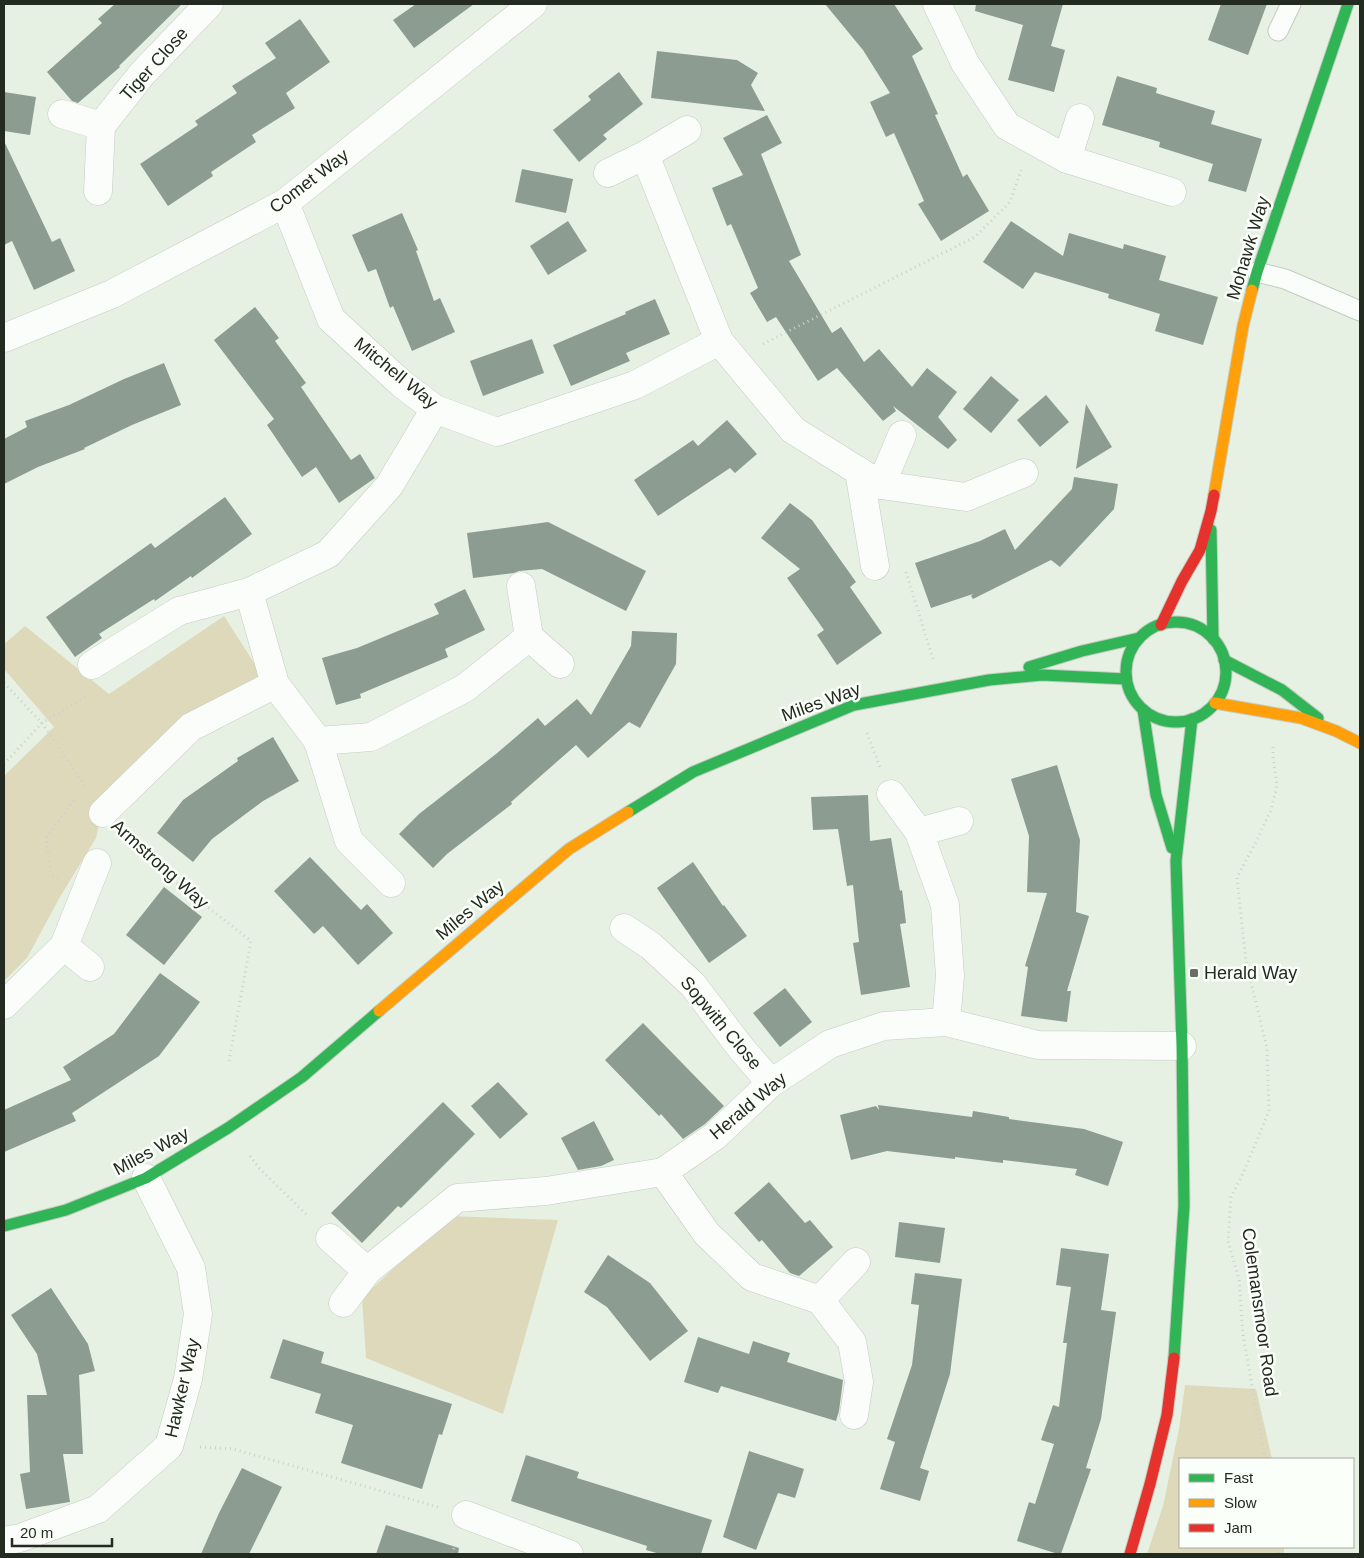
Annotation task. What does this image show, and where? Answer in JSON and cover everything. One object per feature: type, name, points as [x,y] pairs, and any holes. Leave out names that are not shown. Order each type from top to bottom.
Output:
[{"type":"street","name":"Tiger Close","points":[[101,126],[142,74],[209,4]]},
{"type":"street","points":[[937,4],[965,63],[1007,126],[1067,158],[1172,192]]},
{"type":"street","name":"Mohawk Way","points":[[1161,625],[1182,581],[1200,550],[1211,511],[1243,326],[1257,272],[1346,4]]},
{"type":"street","name":"Comet Way","points":[[4,338],[112,294],[286,203],[528,5]]},
{"type":"street","points":[[62,114],[101,126],[98,191]]},
{"type":"street","points":[[1067,158],[1080,118]]},
{"type":"street","points":[[608,173],[646,155],[687,130]]},
{"type":"street","points":[[646,155],[726,350],[793,430],[870,478],[966,497],[1024,473]]},
{"type":"street","name":"Mitchell Way","points":[[286,203],[331,319],[402,384],[435,409],[497,432],[635,385],[726,350]]},
{"type":"street","points":[[92,665],[178,611],[249,592],[328,554],[390,486],[435,409]]},
{"type":"street","points":[[875,566],[870,478],[902,435]]},
{"type":"street","name":"Mohawk Way","points":[[1211,511],[1213,638]]},
{"type":"street","points":[[521,586],[528,637],[560,664]]},
{"type":"street","points":[[249,592],[275,684],[318,741],[349,841],[391,883]]},
{"type":"street","points":[[1169,622],[1187,623],[1200,628],[1213,638],[1222,653],[1226,671],[1223,688],[1215,703],[1202,714],[1192,719],[1175,722],[1158,719],[1143,710],[1132,696],[1126,680],[1126,662],[1139,638],[1153,627],[1169,622]]},
{"type":"street","points":[[318,741],[371,737],[465,688],[528,637]]},
{"type":"street","name":"Miles Way","points":[[989,680],[1082,651],[1139,638]]},
{"type":"street","points":[[1224,660],[1282,690],[1336,731]]},
{"type":"street","name":"Miles Way","points":[[4,1226],[66,1210],[146,1178],[228,1128],[302,1077],[570,849],[693,772],[854,705],[989,680],[1042,675],[1126,680]]},
{"type":"street","points":[[103,813],[190,728],[275,684]]},
{"type":"street","points":[[1215,703],[1301,718],[1336,731],[1360,743]]},
{"type":"street","points":[[1143,710],[1156,795],[1176,861]]},
{"type":"street","points":[[1130,1554],[1167,1415],[1176,1337],[1184,1206],[1182,1046],[1176,861],[1192,719]]},
{"type":"street","points":[[891,794],[919,832],[945,906],[950,976],[946,1022]]},
{"type":"street","points":[[919,832],[959,821]]},
{"type":"street","points":[[4,1006],[64,946],[97,863]]},
{"type":"street","name":"Sopwith Close","points":[[624,928],[651,946],[693,985],[740,1047],[770,1082]]},
{"type":"street","points":[[64,946],[90,967]]},
{"type":"street","name":"Herald Way","points":[[343,1303],[367,1271],[457,1198],[546,1191],[663,1172],[715,1136],[770,1082],[830,1044],[884,1026],[946,1022],[1038,1045],[1182,1046]]},
{"type":"street","points":[[663,1172],[707,1234],[752,1276],[820,1300],[852,1342],[860,1382],[854,1415]]},
{"type":"street","name":"Hawker Way","points":[[4,1541],[20,1538],[98,1509],[169,1446],[188,1379],[198,1314],[191,1268],[146,1178]]},
{"type":"street","points":[[330,1238],[367,1271]]},
{"type":"street","points":[[820,1300],[856,1262]]},
{"type":"street","points":[[466,1515],[516,1544],[569,1554]]},
{"type":"lane","points":[[1278,31],[1291,4]]},
{"type":"lane","points":[[1257,272],[1285,279],[1360,310]]},
{"type":"path","points":[[726,350],[975,237],[1010,202],[1032,140]]},
{"type":"path","points":[[905,570],[941,689]]},
{"type":"path","name":"Armstrong Way","points":[[4,683],[42,723],[103,813],[168,876],[251,941],[229,1061]]},
{"type":"path","points":[[854,705],[872,744],[891,794]]},
{"type":"path","name":"Colemansmoor Road","points":[[1265,1458],[1243,1335],[1239,1279],[1228,1241],[1231,1197],[1245,1170],[1269,1111],[1267,1048],[1246,962],[1237,877],[1271,810],[1277,786],[1272,756],[1274,740]]},
{"type":"path","points":[[84,785],[46,838],[51,874],[85,894]]},
{"type":"path","points":[[250,1156],[259,1168],[330,1238]]},
{"type":"path","points":[[169,1446],[233,1449],[466,1515]]},
{"type":"shaded area","points":[[224,616],[263,677],[106,794],[96,838],[60,897],[27,958],[4,981],[4,776],[54,727],[4,669],[4,644],[25,626],[109,694]]},
{"type":"shaded area","points":[[449,1216],[558,1220],[503,1414],[366,1358],[362,1298]]},
{"type":"shaded area","points":[[1185,1385],[1256,1389],[1272,1458],[1179,1458],[1179,1548],[1284,1548],[1284,1554],[1147,1554],[1163,1506],[1179,1429]]},
{"type":"building","points":[[115,4],[182,4],[120,67],[78,103],[72,101],[47,72],[102,23],[98,19]]},
{"type":"building","points":[[416,4],[474,4],[414,48],[393,20]]},
{"type":"building","points":[[825,4],[894,4],[923,49],[912,56],[938,114],[935,115],[963,177],[967,174],[989,211],[941,241],[918,204],[924,201],[894,133],[886,137],[870,102],[890,93],[863,50]]},
{"type":"building","points":[[976,4],[1063,4],[1051,46],[1065,50],[1054,92],[1008,80],[1023,25],[975,11]]},
{"type":"building","points":[[1221,4],[1267,4],[1248,55],[1208,40]]},
{"type":"building","points":[[300,19],[330,62],[286,93],[295,108],[252,135],[256,142],[211,172],[213,176],[168,206],[140,164],[198,125],[195,121],[237,93],[232,86],[276,58],[265,43]]},
{"type":"building","points":[[657,51],[737,60],[758,73],[751,85],[765,111],[651,98]]},
{"type":"building","points":[[619,72],[643,104],[603,135],[607,139],[579,162],[553,130],[591,100],[588,96]]},
{"type":"building","points":[[1117,76],[1157,88],[1156,93],[1215,111],[1211,124],[1262,139],[1246,192],[1208,181],[1213,164],[1159,147],[1160,142],[1102,125]]},
{"type":"building","points":[[4,92],[36,97],[30,135],[4,131]]},
{"type":"building","points":[[767,115],[782,143],[761,154],[801,255],[789,261],[832,333],[841,327],[864,362],[879,349],[912,387],[927,368],[957,392],[938,417],[957,440],[948,449],[893,406],[896,411],[883,421],[837,368],[818,381],[776,317],[767,322],[750,293],[758,288],[731,224],[727,226],[712,188],[743,175],[723,138]]},
{"type":"building","points":[[4,141],[52,242],[60,238],[75,271],[34,290],[12,241],[4,245]]},
{"type":"building","points":[[522,169],[573,179],[566,213],[515,202]]},
{"type":"building","points":[[402,213],[418,250],[416,251],[434,301],[440,298],[455,332],[412,351],[393,306],[390,308],[376,269],[368,272],[352,235]]},
{"type":"building","points":[[568,221],[587,251],[548,275],[530,246]]},
{"type":"building","points":[[1011,221],[1063,256],[1069,233],[1123,249],[1124,244],[1166,256],[1159,280],[1218,297],[1203,345],[1155,331],[1160,314],[1108,298],[1109,294],[1035,272],[1023,289],[983,262]]},
{"type":"building","points":[[655,299],[670,334],[626,353],[630,361],[571,386],[553,345],[626,314],[625,312]]},
{"type":"building","points":[[255,307],[279,338],[275,341],[306,383],[301,387],[351,460],[360,454],[375,478],[339,503],[316,467],[302,477],[267,425],[274,419],[214,340]]},
{"type":"building","points":[[532,339],[544,373],[483,396],[470,361]]},
{"type":"building","points":[[164,363],[181,405],[132,425],[85,449],[38,467],[4,484],[4,439],[27,427],[25,421],[69,405],[124,379]]},
{"type":"building","points":[[991,376],[1019,400],[991,433],[963,409]]},
{"type":"building","points":[[1046,395],[1069,422],[1040,447],[1017,420]]},
{"type":"building","points":[[1086,404],[1112,447],[1076,469]]},
{"type":"building","points":[[727,420],[757,454],[735,473],[730,468],[658,516],[634,480],[693,440],[698,446]]},
{"type":"building","points":[[1074,477],[1118,484],[1114,509],[1060,567],[1051,560],[973,599],[971,596],[973,594],[931,608],[915,563],[980,541],[1005,529],[1015,550],[1072,489]]},
{"type":"building","points":[[225,497],[252,534],[192,578],[191,576],[155,601],[154,599],[99,634],[102,638],[75,657],[46,617],[151,543],[155,548]]},
{"type":"building","points":[[790,503],[812,520],[856,582],[850,587],[882,633],[837,665],[817,635],[824,630],[787,578],[800,569],[761,538]]},
{"type":"building","points":[[548,522],[646,571],[626,611],[542,569],[473,578],[467,533]]},
{"type":"building","points":[[465,589],[485,630],[445,649],[448,657],[360,694],[361,698],[336,705],[322,658],[357,648],[439,614],[434,604]]},
{"type":"building","points":[[632,631],[677,633],[676,664],[640,728],[629,722],[588,758],[576,745],[511,802],[512,804],[447,854],[433,868],[399,834],[419,814],[496,754],[538,718],[545,726],[577,699],[591,715],[631,646]]},
{"type":"building","points":[[273,737],[299,781],[263,801],[212,839],[193,862],[157,833],[183,800],[238,761],[237,758]]},
{"type":"building","points":[[1057,765],[1080,840],[1076,912],[1089,916],[1067,991],[1071,991],[1067,1022],[1021,1016],[1028,967],[1025,966],[1047,893],[1027,892],[1029,836],[1011,779]]},
{"type":"building","points":[[868,795],[870,841],[891,838],[900,891],[902,890],[906,923],[900,924],[910,987],[861,995],[853,943],[859,942],[853,885],[847,886],[838,829],[813,830],[811,797]]},
{"type":"building","points":[[310,857],[361,910],[367,904],[393,933],[358,965],[323,926],[314,934],[274,891]]},
{"type":"building","points":[[693,862],[723,906],[747,936],[709,963],[657,888]]},
{"type":"building","points":[[164,887],[202,917],[164,965],[126,935]]},
{"type":"building","points":[[160,973],[200,1002],[159,1056],[72,1113],[76,1121],[4,1152],[4,1110],[71,1080],[63,1067],[114,1034]]},
{"type":"building","points":[[785,988],[812,1022],[780,1047],[753,1013]]},
{"type":"building","points":[[643,1023],[724,1106],[705,1124],[683,1139],[661,1114],[659,1116],[605,1060]]},
{"type":"building","points":[[498,1082],[528,1114],[500,1139],[471,1106]]},
{"type":"building","points":[[443,1102],[475,1134],[401,1208],[398,1206],[362,1243],[331,1213]]},
{"type":"building","points":[[878,1105],[972,1117],[973,1111],[1009,1117],[1009,1119],[1084,1129],[1123,1142],[1108,1186],[1075,1175],[1077,1169],[1003,1160],[1003,1163],[887,1151],[851,1160],[840,1115],[876,1106],[879,1110]]},
{"type":"building","points":[[594,1121],[614,1160],[601,1166],[578,1170],[561,1138]]},
{"type":"building","points":[[769,1182],[805,1223],[810,1220],[833,1247],[799,1276],[790,1273],[762,1240],[759,1242],[734,1213]]},
{"type":"building","points":[[899,1222],[945,1228],[940,1263],[895,1257]]},
{"type":"building","points":[[1061,1248],[1109,1254],[1101,1310],[1116,1312],[1101,1419],[1086,1468],[1091,1469],[1061,1554],[1058,1554],[1017,1541],[1029,1502],[1035,1504],[1054,1444],[1041,1440],[1053,1405],[1059,1407],[1067,1343],[1063,1343],[1071,1287],[1056,1285]]},
{"type":"building","points":[[608,1255],[650,1283],[688,1331],[650,1361],[607,1307],[584,1292]]},
{"type":"building","points":[[915,1273],[962,1279],[950,1374],[920,1468],[929,1471],[920,1501],[880,1489],[895,1442],[887,1439],[912,1365],[919,1305],[911,1304]]},
{"type":"building","points":[[51,1288],[88,1344],[95,1371],[79,1375],[83,1454],[63,1454],[70,1502],[26,1509],[20,1474],[30,1472],[27,1395],[47,1395],[37,1354],[11,1315]]},
{"type":"building","points":[[698,1337],[749,1354],[753,1341],[790,1353],[787,1362],[843,1380],[836,1421],[721,1386],[718,1393],[684,1382]]},
{"type":"building","points":[[283,1339],[324,1352],[321,1363],[452,1404],[442,1435],[439,1434],[422,1489],[341,1463],[353,1425],[315,1413],[321,1394],[270,1378]]},
{"type":"building","points":[[749,1451],[804,1469],[795,1498],[778,1493],[756,1550],[723,1537]]},
{"type":"building","points":[[526,1455],[579,1472],[577,1478],[712,1520],[701,1554],[660,1554],[646,1550],[647,1546],[511,1501]]},
{"type":"building","points":[[242,1468],[282,1487],[249,1554],[201,1554],[219,1513]]},
{"type":"building","points":[[386,1525],[459,1548],[458,1554],[376,1554]]},
{"type":"traffic: fast","points":[[1252,290],[1348,4]]},
{"type":"traffic: fast","points":[[1211,530],[1213,639]]},
{"type":"traffic: fast","points":[[1176,622],[1195,626],[1211,637],[1222,653],[1226,672],[1222,691],[1211,707],[1195,718],[1176,722],[1157,718],[1141,707],[1130,691],[1126,672],[1130,653],[1141,637],[1157,626],[1176,622]]},
{"type":"traffic: fast","points":[[1029,667],[1082,651],[1139,638]]},
{"type":"traffic: fast","points":[[1224,660],[1282,690],[1318,718]]},
{"type":"traffic: fast","points":[[628,812],[693,772],[854,705],[989,680],[1042,675],[1126,679]]},
{"type":"traffic: fast","points":[[1143,710],[1156,795],[1172,848]]},
{"type":"traffic: fast","points":[[1174,1358],[1184,1206],[1182,1046],[1176,861],[1192,719]]},
{"type":"traffic: fast","points":[[4,1226],[66,1210],[146,1178],[228,1128],[302,1077],[379,1011]]},
{"type":"traffic: slow","points":[[1214,495],[1243,326],[1252,290]]},
{"type":"traffic: slow","points":[[1215,703],[1301,718],[1336,731],[1360,743]]},
{"type":"traffic: slow","points":[[379,1011],[569,849],[628,812]]},
{"type":"traffic: jam","points":[[1161,625],[1182,581],[1200,550],[1214,495]]},
{"type":"traffic: jam","points":[[1130,1554],[1167,1415],[1174,1358]]},
{"type":"place","name":"Herald Way","points":[[1194,973]]}]
